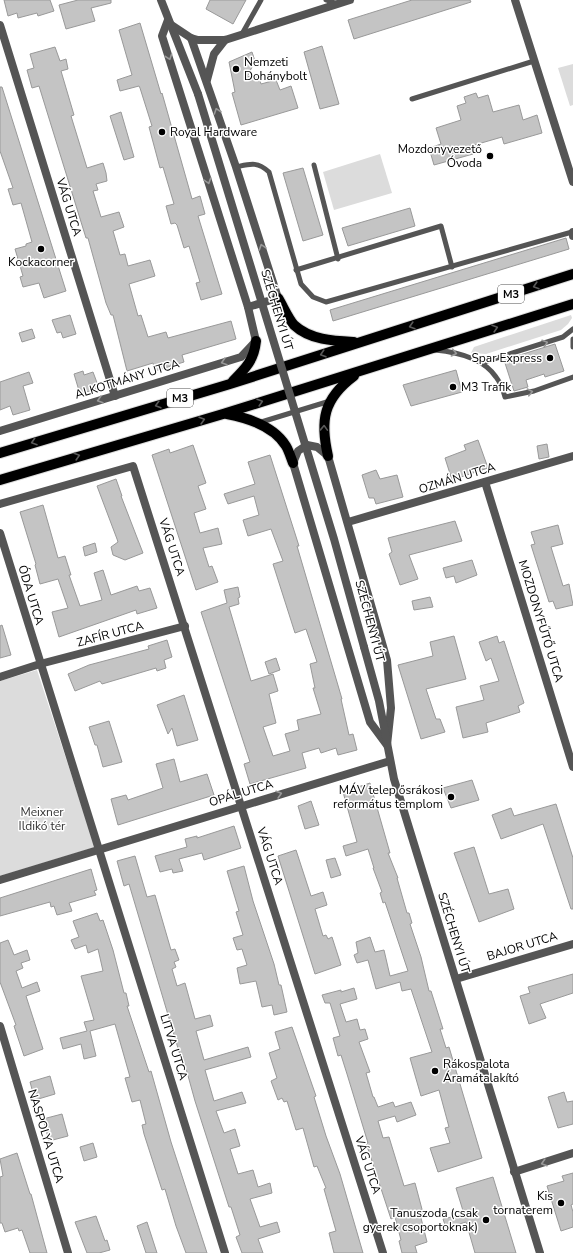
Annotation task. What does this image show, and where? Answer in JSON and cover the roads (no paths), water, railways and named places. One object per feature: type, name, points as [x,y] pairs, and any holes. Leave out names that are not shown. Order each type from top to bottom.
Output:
[{"type":"main road","name":"M3","points":[[0,453],[230,384],[573,274]]},
{"type":"main road","points":[[278,298],[293,324],[311,335],[323,339],[360,342]]},
{"type":"main road","name":"M3","points":[[0,480],[223,414],[360,371],[424,349],[573,304]]},
{"type":"main road","points":[[230,384],[248,367],[255,352],[256,341]]},
{"type":"main road","points":[[328,456],[324,425],[330,401],[335,392],[360,371]]},
{"type":"main road","points":[[223,414],[241,416],[257,423],[279,437],[286,446],[293,463]]},
{"type":"street","name":"SZÉCHENYI ÚT","points":[[161,0],[198,94],[334,539],[379,702],[390,761],[514,1172],[540,1253]]},
{"type":"street","points":[[256,341],[248,307],[162,36],[169,22],[191,38],[203,40],[225,40],[336,2],[350,0]]},
{"type":"street","points":[[515,0],[573,182]]},
{"type":"street","name":"VÁG UTCA","points":[[0,25],[115,396]]},
{"type":"street","points":[[191,38],[236,167],[278,298],[248,307]]},
{"type":"street","points":[[206,81],[214,54],[225,40]]},
{"type":"street","name":"ALKOTMÁNY UTCA","points":[[0,431],[241,356],[256,341]]},
{"type":"street","points":[[307,445],[317,447],[328,456],[387,660],[391,708],[387,745],[370,722],[293,463],[298,451],[307,445]]},
{"type":"street","name":"OZMÁN UTCA","points":[[348,522],[573,456]]},
{"type":"street","name":"VÁG UTCA","points":[[0,504],[133,466],[383,1253]]},
{"type":"street","name":"MOZDONYFŰTŐ UTCA","points":[[485,482],[573,767]]},
{"type":"street","name":"ÓDA UTCA","points":[[0,533],[40,664]]},
{"type":"street","name":"ZAFÍR UTCA","points":[[40,664],[185,626]]},
{"type":"street","points":[[0,677],[40,664],[99,849],[0,880]]},
{"type":"street","name":"OPÁL UTCA","points":[[99,849],[390,761]]},
{"type":"street","name":"LITVA UTCA","points":[[99,849],[225,1253]]},
{"type":"street","name":"BAJOR UTCA","points":[[456,979],[573,944]]},
{"type":"street","name":"NASPOLYA UTCA","points":[[0,1026],[68,1253]]},
{"type":"street","points":[[514,1172],[573,1153]]},
{"type":"lane","points":[[242,35],[261,0]]},
{"type":"lane","points":[[326,0],[336,2]]},
{"type":"lane","points":[[412,99],[534,61]]},
{"type":"lane","points":[[236,167],[253,164],[262,165],[268,172],[301,284],[313,297],[326,302],[573,233]]},
{"type":"lane","points":[[314,165],[338,258]]},
{"type":"lane","points":[[296,270],[441,226],[452,267]]},
{"type":"lane","points":[[481,363],[563,337],[573,329]]},
{"type":"lane","points":[[573,339],[573,347]]},
{"type":"lane","points":[[424,349],[464,355],[481,363],[496,376],[505,397],[534,391],[573,377]]},
{"type":"lane","points":[[257,423],[330,401]]},
{"type":"place","name":"Nemzeti Dohánybolt","points":[[236,69]]},
{"type":"place","name":"Royal Hardware","points":[[162,132]]},
{"type":"place","name":"Mozdonyvezető Óvoda","points":[[490,156]]},
{"type":"place","name":"Kockacorner","points":[[41,249]]},
{"type":"place","name":"Spar Express","points":[[550,358]]},
{"type":"place","name":"M3 Trafik","points":[[453,387]]},
{"type":"place","name":"MÁV telep ősrákosi református templom","points":[[451,797]]},
{"type":"place","name":"Rákospalota Áramátalakító","points":[[435,1071]]},
{"type":"place","name":"Kis tornaterem","points":[[561,1203]]},
{"type":"place","name":"Tanuszoda (csak gyerek csoportoknak)","points":[[486,1220]]},
{"type":"park label","name":"Meixner Ildikó tér","points":[[42,819]]}]
